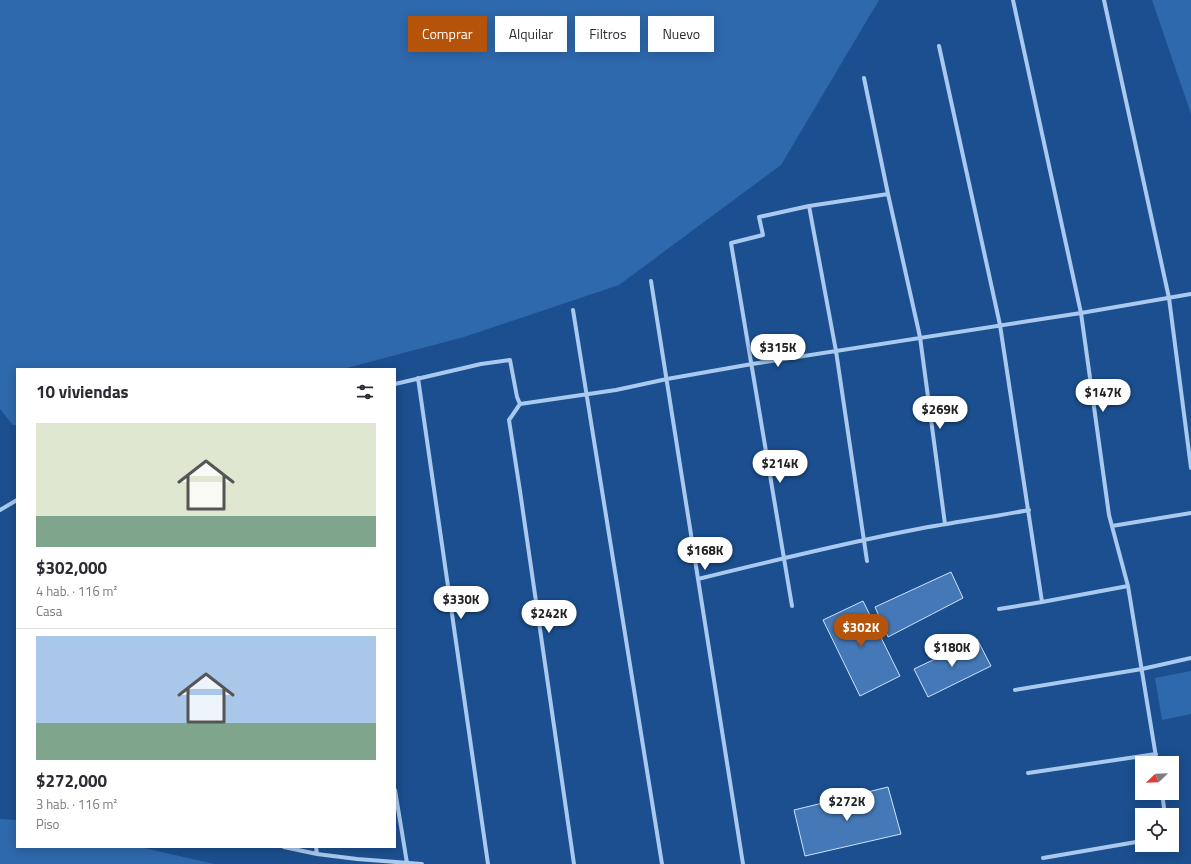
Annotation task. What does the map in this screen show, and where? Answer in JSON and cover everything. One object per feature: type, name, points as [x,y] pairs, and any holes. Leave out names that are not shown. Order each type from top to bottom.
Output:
[{"type":"street","points":[[1013,0],[1082,313],[1109,515],[1128,586],[1156,754],[1028,773]]},
{"type":"street","points":[[1104,0],[1169,298],[1191,468]]},
{"type":"street","points":[[939,46],[1000,325],[1042,602]]},
{"type":"street","points":[[864,78],[920,337],[945,524]]},
{"type":"street","points":[[792,606],[731,243],[763,235],[759,217],[809,206],[888,194]]},
{"type":"street","points":[[809,206],[836,351],[867,561]]},
{"type":"street","points":[[651,281],[743,864]]},
{"type":"street","points":[[574,864],[522,498],[509,420],[520,404],[616,390],[667,379],[752,364],[1082,313],[1191,294]]},
{"type":"street","points":[[573,310],[662,864]]},
{"type":"street","points":[[396,384],[481,364],[510,360],[517,397],[520,404]]},
{"type":"street","points":[[418,378],[488,864]]},
{"type":"street","points":[[0,510],[16,501]]},
{"type":"street","points":[[698,579],[864,540],[945,524],[1029,510]]},
{"type":"street","points":[[1112,526],[1191,513]]},
{"type":"street","points":[[999,609],[1128,586]]},
{"type":"street","points":[[1015,690],[1142,669],[1191,658]]},
{"type":"street","points":[[396,797],[406,863]]},
{"type":"street","points":[[1042,858],[1135,842]]},
{"type":"street","points":[[289,848],[317,854],[357,859],[422,864]]},
{"type":"street","points":[[316,848],[317,854]]},
{"type":"shaded area","points":[[0,0],[879,0],[781,165],[619,285],[464,337],[347,368],[16,368],[16,425],[13,425],[0,409]]},
{"type":"shaded area","points":[[1152,0],[1191,0],[1191,114]]},
{"type":"shaded area","points":[[1191,671],[1191,714],[1162,720],[1155,678]]},
{"type":"shaded area","points":[[0,819],[16,820],[16,848],[144,848],[214,864],[0,864]]},
{"type":"building","points":[[951,572],[963,598],[888,637],[875,607]]},
{"type":"building","points":[[863,601],[900,676],[860,696],[823,620]]},
{"type":"building","points":[[977,639],[991,666],[928,697],[914,669]]},
{"type":"building","points":[[888,787],[901,834],[805,856],[794,810]]}]
